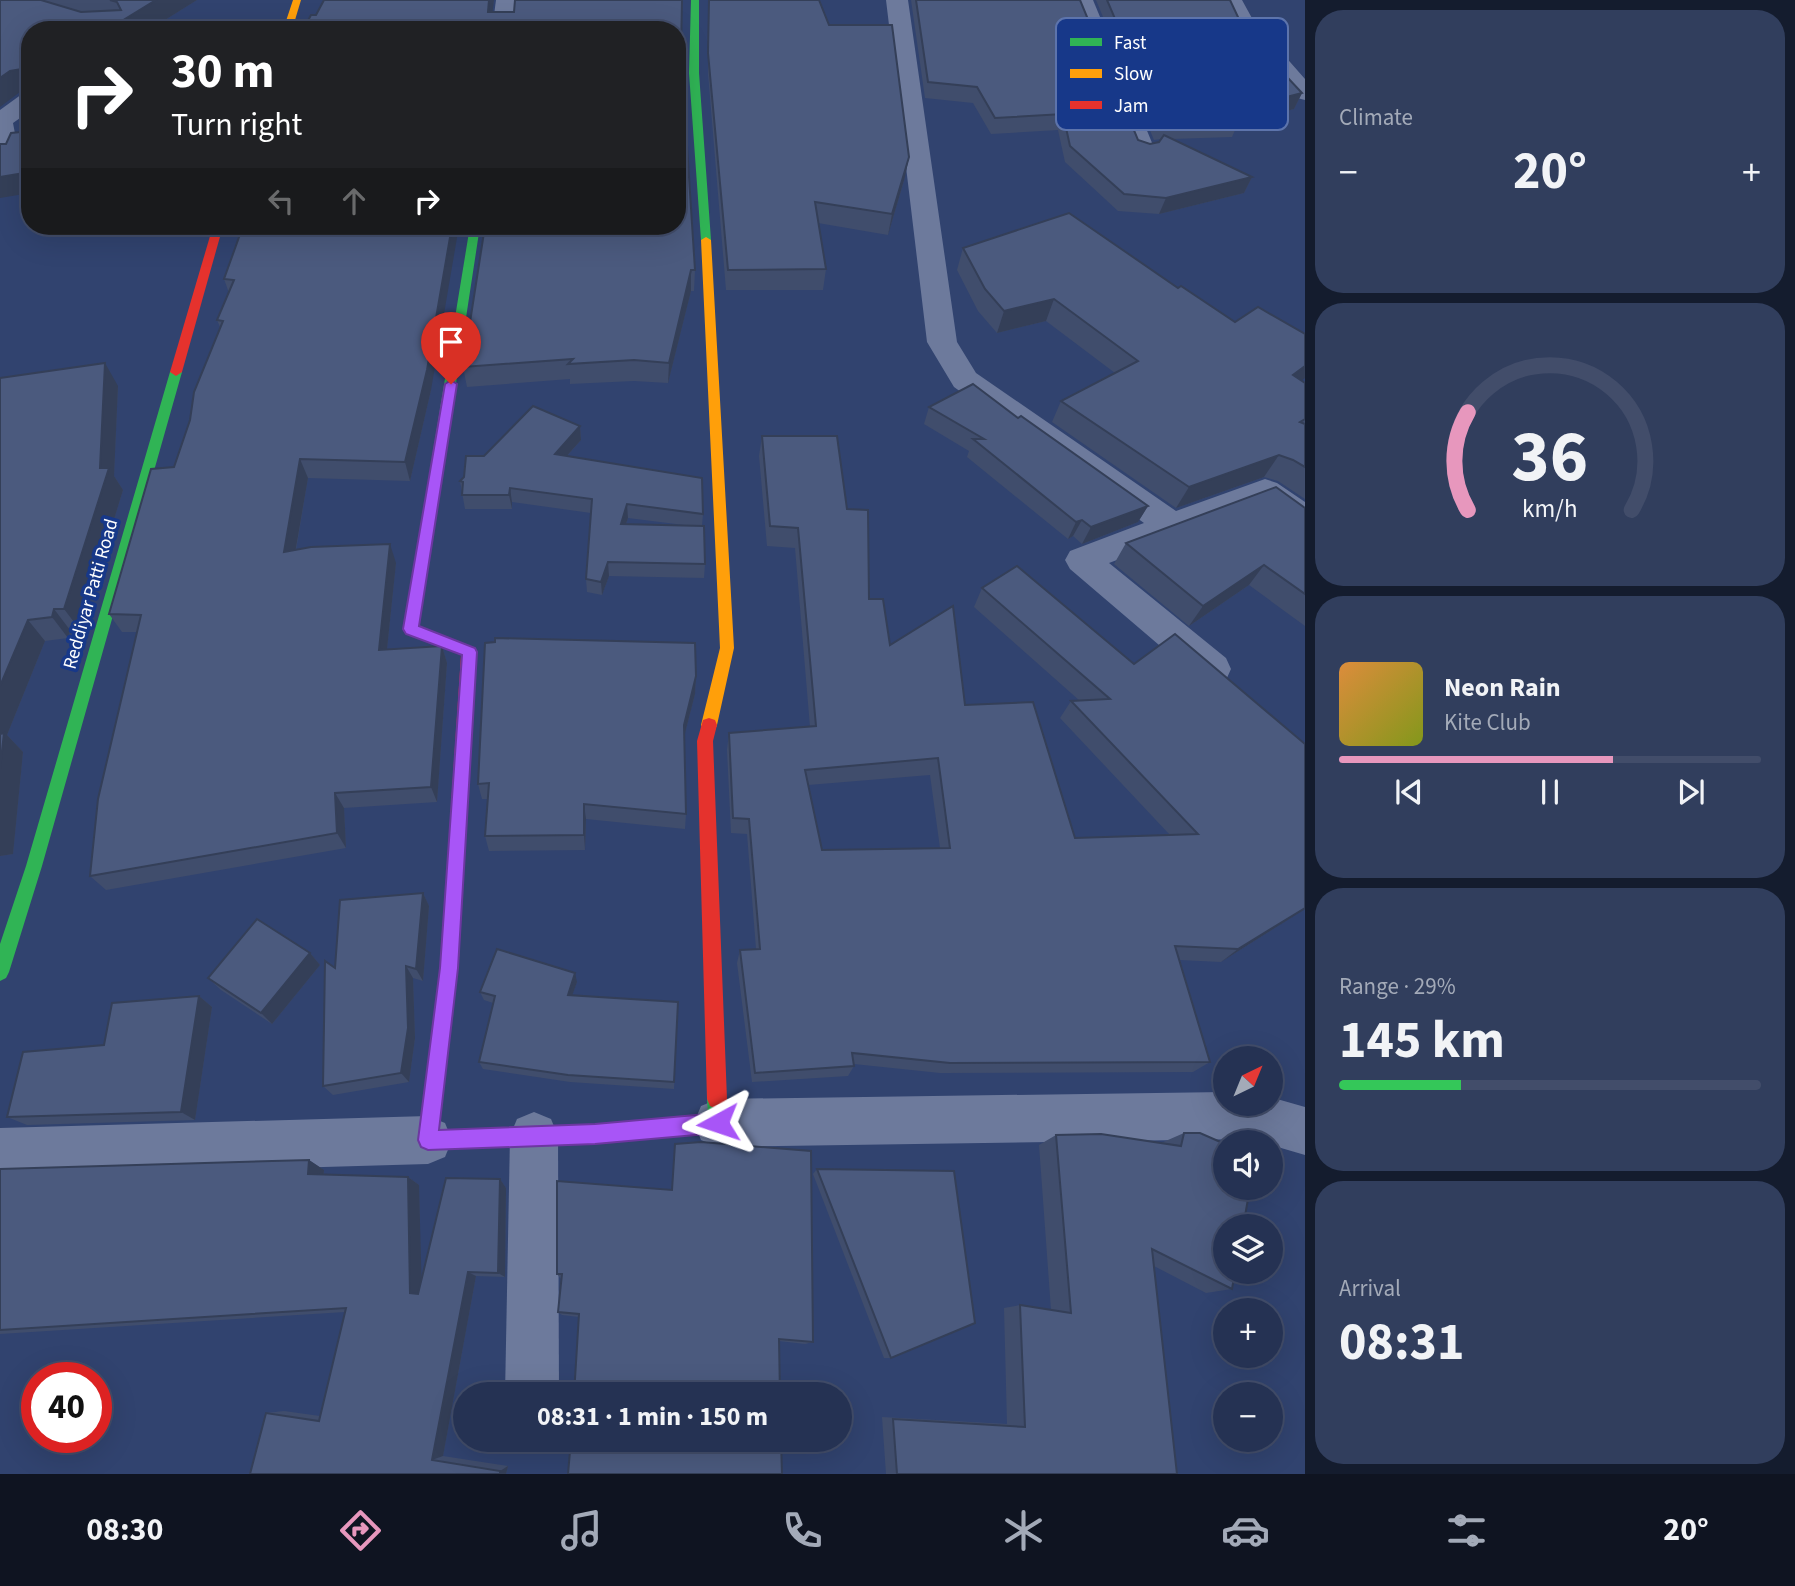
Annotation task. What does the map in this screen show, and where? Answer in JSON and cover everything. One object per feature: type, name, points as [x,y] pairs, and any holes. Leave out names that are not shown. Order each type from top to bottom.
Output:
[{"type":"street","points":[[290,21],[297,0]]},
{"type":"street","points":[[504,21],[507,0]]},
{"type":"street","points":[[695,0],[694,73],[713,331],[727,648],[705,741],[718,1123]]},
{"type":"street","points":[[897,0],[942,342],[965,380],[1171,525]]},
{"type":"street","points":[[1082,0],[1089,18]]},
{"type":"street","points":[[1231,0],[1241,18]]},
{"type":"street","points":[[1288,73],[1305,93]]},
{"type":"street","points":[[7,155],[1,121],[21,106]]},
{"type":"street","points":[[1135,130],[1143,150]]},
{"type":"street","name":"Reddiyar Patti Road","points":[[0,972],[34,866],[215,235]]},
{"type":"street","points":[[428,1140],[449,968],[469,652],[411,629],[474,235]]},
{"type":"street","points":[[1234,687],[1082,560],[1265,491],[1305,519]]},
{"type":"street","points":[[0,1152],[595,1134],[718,1123],[1250,1115],[1305,1131]]},
{"type":"street","points":[[532,1382],[534,1136]]},
{"type":"building","points":[[0,0],[41,0],[81,12],[121,10],[117,2],[110,0],[156,0],[122,21],[21,21],[21,69],[10,71],[0,78]]},
{"type":"building","points":[[324,0],[489,0],[488,12],[514,12],[515,0],[682,0],[682,21],[308,21],[311,15],[316,15]]},
{"type":"building","points":[[709,0],[819,0],[829,25],[892,25],[909,157],[892,214],[815,202],[826,269],[728,270],[708,53]]},
{"type":"building","points":[[916,0],[1080,0],[1087,18],[1056,18],[1056,114],[995,118],[977,87],[928,82]]},
{"type":"building","points":[[1107,0],[1230,0],[1238,18],[1115,18]]},
{"type":"building","points":[[1288,78],[1302,93],[1288,97]]},
{"type":"building","points":[[686,130],[695,270],[691,270],[669,363],[634,360],[568,364],[573,359],[463,367],[484,235],[686,235]]},
{"type":"building","points":[[1066,130],[1134,130],[1138,140],[1150,144],[1159,142],[1164,135],[1252,177],[1166,198],[1124,194],[1070,146]]},
{"type":"building","points":[[21,132],[21,174],[0,177],[0,144],[6,144],[11,133]]},
{"type":"building","points":[[1069,213],[1178,288],[1181,286],[1235,322],[1258,307],[1305,334],[1305,366],[1293,375],[1305,383],[1305,419],[1300,422],[1305,424],[1305,467],[1279,455],[1189,487],[1061,401],[1138,361],[1054,299],[1004,311],[985,289],[963,248]]},
{"type":"building","points":[[240,235],[450,235],[427,370],[405,462],[300,459],[284,552],[311,547],[390,544],[379,650],[442,646],[431,787],[335,793],[337,833],[90,876],[98,799],[141,615],[109,614],[151,469],[174,467],[190,420],[194,392],[223,321],[217,320],[234,280],[224,279]]},
{"type":"building","points":[[105,363],[100,468],[109,468],[64,609],[54,609],[52,617],[28,620],[0,686],[0,378]]},
{"type":"building","points":[[973,384],[1018,418],[1021,416],[1148,506],[1091,527],[1082,520],[1076,522],[973,439],[984,439],[929,407]]},
{"type":"building","points":[[533,406],[580,426],[555,454],[702,478],[703,514],[627,504],[621,524],[704,526],[705,564],[608,562],[601,582],[586,579],[592,499],[510,488],[509,495],[462,495],[463,482],[460,481],[464,477],[466,456],[484,456]]},
{"type":"building","points":[[762,436],[837,436],[847,509],[868,510],[869,599],[883,599],[890,645],[953,606],[965,705],[1033,702],[1075,838],[1198,834],[1071,701],[1110,699],[982,588],[1017,566],[1134,664],[1175,634],[1305,744],[1305,908],[1238,949],[1175,946],[1210,1062],[950,1063],[852,1053],[854,1066],[755,1073],[740,950],[760,949],[749,819],[733,818],[729,733],[816,726],[798,528],[770,526]],"holes":[[[938,758],[950,848],[822,850],[805,770]]]},
{"type":"building","points":[[1276,487],[1305,508],[1305,594],[1264,565],[1203,606],[1126,543]]},
{"type":"building","points":[[495,638],[695,643],[696,676],[684,725],[686,814],[584,804],[584,835],[485,836],[489,783],[478,784],[485,643],[495,642]]},
{"type":"building","points":[[4,733],[0,769],[0,734]]},
{"type":"building","points":[[423,893],[416,969],[406,966],[408,1028],[401,1073],[323,1086],[325,961],[335,968],[340,900]]},
{"type":"building","points":[[257,919],[310,953],[261,1013],[208,978]]},
{"type":"building","points":[[497,949],[575,973],[568,995],[678,1002],[674,1082],[568,1075],[479,1062],[495,996],[480,992]]},
{"type":"building","points":[[199,996],[181,1112],[7,1117],[23,1052],[104,1045],[112,1003]]},
{"type":"building","points":[[1184,1133],[1200,1133],[1213,1139],[1213,1200],[1248,1200],[1245,1214],[1213,1214],[1213,1280],[1152,1249],[1177,1474],[897,1474],[893,1419],[1025,1427],[1020,1305],[1071,1313],[1056,1135],[1101,1134],[1181,1146]]},
{"type":"building","points":[[701,1142],[811,1151],[813,1342],[779,1339],[780,1382],[575,1382],[579,1314],[558,1312],[562,1274],[557,1274],[557,1181],[672,1190],[675,1144]]},
{"type":"building","points":[[309,1160],[308,1174],[408,1177],[410,1293],[418,1294],[446,1178],[500,1179],[498,1273],[468,1272],[432,1460],[500,1471],[500,1474],[250,1474],[266,1413],[319,1421],[346,1308],[0,1330],[0,1169]]},
{"type":"building","points":[[817,1169],[954,1171],[975,1323],[891,1358]]},
{"type":"building","points":[[570,1452],[781,1452],[782,1474],[568,1474]]},
{"type":"traffic: fast","points":[[695,0],[694,73],[706,240]]},
{"type":"traffic: fast","points":[[420,633],[411,629],[474,235]]},
{"type":"traffic: fast","points":[[0,972],[34,866],[176,372]]},
{"type":"traffic: fast","points":[[450,958],[428,1140],[595,1134],[718,1123],[717,1099]]},
{"type":"traffic: slow","points":[[290,21],[297,0]]},
{"type":"traffic: slow","points":[[706,240],[727,648],[709,725]]},
{"type":"traffic: jam","points":[[176,372],[215,235]]},
{"type":"traffic: jam","points":[[420,633],[469,652],[450,958]]},
{"type":"traffic: jam","points":[[709,725],[705,741],[717,1099]]},
{"type":"route","points":[[451,384],[411,629],[469,652],[449,968],[428,1140],[595,1134],[718,1123]]}]
